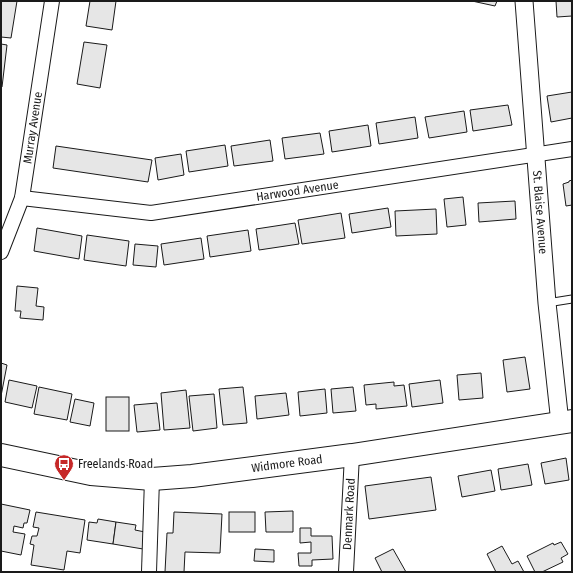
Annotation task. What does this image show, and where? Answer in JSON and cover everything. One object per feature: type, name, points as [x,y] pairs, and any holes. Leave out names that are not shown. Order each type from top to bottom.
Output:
[{"type":"main road","name":"Widmore Road","points":[[1,455],[91,474],[152,479],[200,475],[352,455],[566,422]]},
{"type":"street","name":"Murray Avenue","points":[[1,252],[22,198],[52,1]]},
{"type":"street","name":"St. Blaise Avenue","points":[[524,1],[547,303],[566,422]]},
{"type":"street","name":"Harwood Avenue","points":[[22,198],[151,213],[572,149]]},
{"type":"street","name":"Denmark Road","points":[[346,572],[352,455]]},
{"type":"street","points":[[149,572],[152,479]]},
{"type":"lane","points":[[547,303],[572,300]]},
{"type":"building","points":[[1,1],[17,1],[11,38],[1,37]]},
{"type":"building","points":[[90,1],[116,1],[112,30],[86,26]]},
{"type":"building","points":[[472,1],[497,1],[495,6]]},
{"type":"building","points":[[556,1],[572,1],[572,16],[557,17]]},
{"type":"building","points":[[84,42],[107,45],[100,88],[77,84]]},
{"type":"building","points":[[1,44],[7,45],[2,87],[1,87]]},
{"type":"building","points":[[572,92],[572,118],[551,122],[547,96]]},
{"type":"building","points":[[508,105],[512,125],[473,131],[470,110]]},
{"type":"building","points":[[464,111],[467,132],[429,138],[425,117]]},
{"type":"building","points":[[415,117],[418,138],[379,144],[376,123]]},
{"type":"building","points":[[368,125],[371,146],[332,152],[329,131]]},
{"type":"building","points":[[320,133],[324,154],[285,159],[282,138]]},
{"type":"building","points":[[270,140],[273,161],[234,166],[231,146]]},
{"type":"building","points":[[225,145],[228,166],[189,172],[186,151]]},
{"type":"building","points":[[56,146],[152,160],[148,182],[53,168]]},
{"type":"building","points":[[181,154],[184,175],[158,180],[155,158]]},
{"type":"building","points":[[572,180],[572,205],[566,206],[563,184]]},
{"type":"building","points":[[463,197],[466,225],[447,227],[444,199]]},
{"type":"building","points":[[515,201],[516,219],[479,222],[478,203]]},
{"type":"building","points":[[388,208],[391,227],[352,233],[349,214]]},
{"type":"building","points":[[436,209],[437,234],[396,236],[395,211]]},
{"type":"building","points":[[341,213],[345,238],[302,244],[298,220]]},
{"type":"building","points":[[295,223],[299,244],[259,250],[256,229]]},
{"type":"building","points":[[37,228],[82,236],[79,259],[34,251]]},
{"type":"building","points":[[248,230],[251,251],[210,257],[207,236]]},
{"type":"building","points":[[87,235],[129,241],[126,266],[84,260]]},
{"type":"building","points":[[201,238],[204,259],[164,265],[161,244]]},
{"type":"building","points":[[135,244],[158,246],[156,267],[133,265]]},
{"type":"building","points":[[17,286],[38,288],[36,306],[44,307],[43,320],[20,318],[21,311],[15,311]]},
{"type":"building","points":[[525,357],[530,389],[507,392],[503,360]]},
{"type":"building","points":[[1,363],[7,365],[1,396]]},
{"type":"building","points":[[481,373],[483,398],[459,400],[457,375]]},
{"type":"building","points":[[9,380],[37,386],[32,408],[5,402]]},
{"type":"building","points":[[440,380],[443,403],[412,407],[409,384]]},
{"type":"building","points":[[394,382],[394,386],[404,385],[407,406],[376,409],[376,404],[366,405],[364,385]]},
{"type":"building","points":[[39,387],[72,394],[67,420],[34,414]]},
{"type":"building","points":[[243,387],[247,423],[223,425],[219,389]]},
{"type":"building","points":[[353,387],[356,411],[333,413],[331,389]]},
{"type":"building","points":[[325,389],[327,413],[300,416],[298,392]]},
{"type":"building","points":[[186,390],[190,428],[164,430],[161,393]]},
{"type":"building","points":[[286,393],[289,415],[257,419],[255,396]]},
{"type":"building","points":[[214,394],[217,428],[193,431],[189,396]]},
{"type":"building","points":[[106,397],[129,397],[129,431],[106,431]]},
{"type":"building","points":[[75,399],[94,403],[90,426],[70,422]]},
{"type":"building","points":[[157,403],[160,430],[137,432],[134,405]]},
{"type":"building","points":[[566,458],[569,480],[545,484],[541,463]]},
{"type":"building","points":[[528,464],[532,485],[501,490],[498,469]]},
{"type":"building","points":[[491,470],[495,491],[462,497],[458,476]]},
{"type":"building","points":[[431,477],[436,510],[369,519],[365,486]]},
{"type":"building","points":[[1,504],[30,510],[27,523],[24,523],[23,528],[14,526],[13,532],[25,534],[21,555],[1,551]]},
{"type":"building","points":[[293,511],[293,532],[266,532],[265,512]]},
{"type":"building","points":[[36,512],[85,520],[80,553],[67,551],[64,570],[31,565],[34,545],[30,544],[32,536],[37,536],[39,528],[33,527]]},
{"type":"building","points":[[174,512],[222,514],[220,553],[185,552],[184,572],[165,572],[167,533],[173,533]]},
{"type":"building","points":[[229,512],[255,512],[255,532],[229,532]]},
{"type":"building","points":[[98,519],[116,522],[113,544],[87,540],[89,522],[97,523]]},
{"type":"building","points":[[116,522],[136,525],[135,530],[145,532],[143,549],[113,544]]},
{"type":"building","points":[[300,528],[311,528],[311,536],[332,536],[333,559],[312,560],[312,566],[299,566],[298,553],[311,553],[311,542],[300,543]]},
{"type":"building","points":[[561,542],[568,554],[561,558],[563,562],[542,572],[535,572],[527,556],[553,543],[554,545]]},
{"type":"building","points":[[502,546],[512,564],[518,561],[524,572],[496,572],[487,554]]},
{"type":"building","points":[[255,549],[274,550],[274,562],[254,561]]},
{"type":"building","points":[[393,549],[406,572],[382,572],[375,558]]},
{"type":"place","name":"Freelands Road","points":[[64,481]]}]
